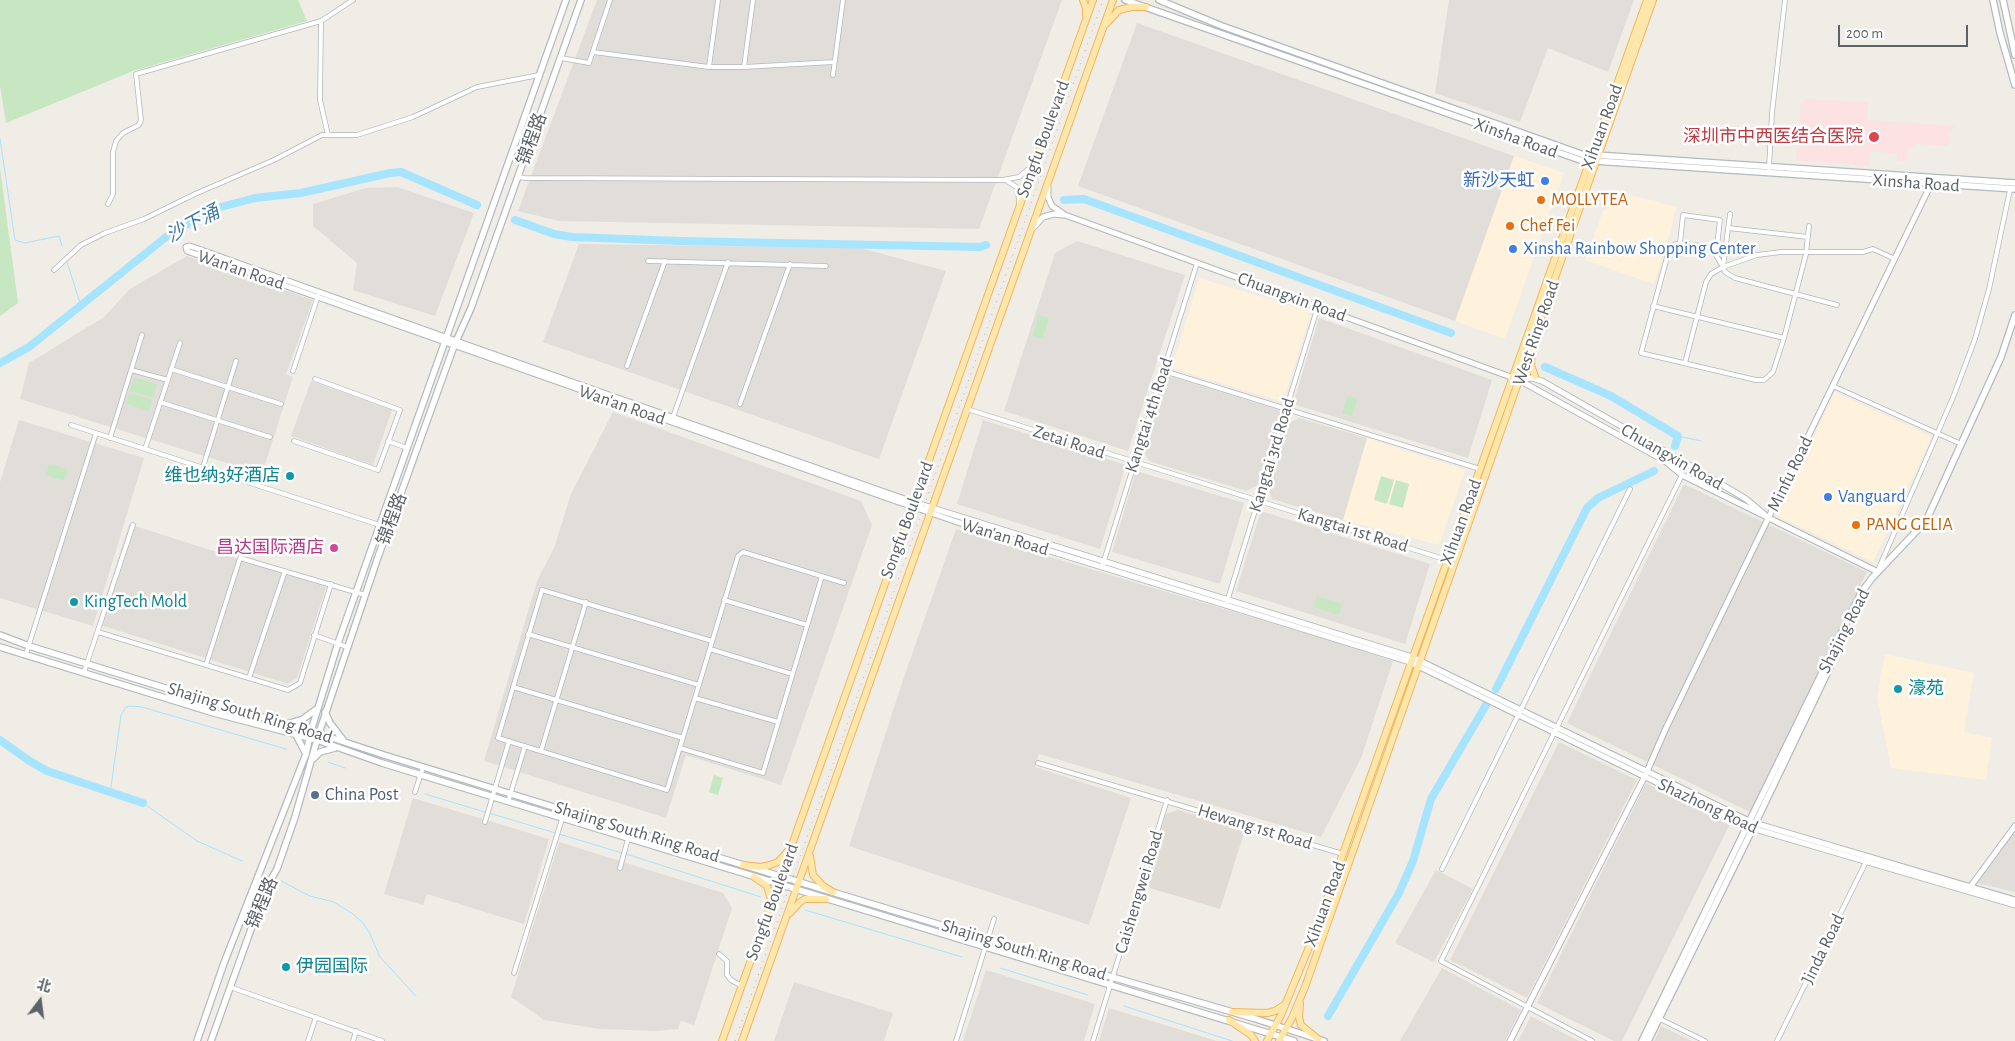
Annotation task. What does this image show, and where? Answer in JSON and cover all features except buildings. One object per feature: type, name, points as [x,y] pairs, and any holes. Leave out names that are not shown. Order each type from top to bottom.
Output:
[{"type":"main road","name":"锦程路","points":[[211,1041],[265,890],[277,869],[312,761],[313,739],[311,731],[338,644],[566,0]]},
{"type":"main road","name":"锦程路","points":[[197,1041],[224,963],[306,754],[318,733],[346,647],[455,343],[471,308],[581,0]]},
{"type":"main road","points":[[1083,0],[1086,8],[1085,22]]},
{"type":"main road","name":"Songfu Boulevard","points":[[722,1041],[1093,0]]},
{"type":"main road","name":"Songfu Boulevard","points":[[742,1041],[1113,0]]},
{"type":"main road","name":"Xinsha Road","points":[[1126,0],[1572,158],[1933,181],[2012,190]]},
{"type":"main road","name":"Xinsha Road","points":[[1159,0],[1222,26],[1594,158]]},
{"type":"main road","name":"Xihuan Road","points":[[1267,1041],[1286,1002],[1314,934],[1512,377],[1594,158],[1647,0]]},
{"type":"main road","name":"West Ring Road","points":[[1418,663],[1531,347],[1594,158],[1654,0]]},
{"type":"main road","points":[[1994,0],[2000,33],[2015,85]]},
{"type":"main road","points":[[2003,0],[2015,54]]},
{"type":"main road","points":[[1102,30],[1119,10],[1131,7],[1146,7]]},
{"type":"main road","name":"Xinsha Road","points":[[1933,181],[2015,182]]},
{"type":"main road","name":"Shajing Road","points":[[1752,825],[1861,593],[1926,521],[2001,357],[2015,315]]},
{"type":"main road","name":"Shajing Road","points":[[1642,1041],[1656,1017],[1752,825],[1864,595],[1874,580],[1929,523],[2004,358],[2015,325]]},
{"type":"main road","points":[[1531,347],[1533,350],[1531,365],[1535,376]]},
{"type":"main road","name":"Shajing South Ring Road","points":[[0,635],[29,646],[318,733],[494,789],[1321,1040]]},
{"type":"main road","name":"Shajing South Ring Road","points":[[0,647],[214,712],[313,739],[420,775],[562,819],[1110,986],[1229,1020],[1271,1033],[1280,1039],[1294,1041]]},
{"type":"main road","name":"Xihuan Road","points":[[1280,1039],[1301,997],[1418,663]]},
{"type":"main road","points":[[287,724],[303,719],[318,708]]},
{"type":"main road","points":[[325,712],[334,731],[344,742]]},
{"type":"main road","points":[[296,735],[306,754]]},
{"type":"main road","points":[[312,761],[320,752],[337,748]]},
{"type":"main road","points":[[743,865],[761,867],[775,864],[782,859],[793,843]]},
{"type":"main road","points":[[810,851],[812,873],[823,886],[833,892]]},
{"type":"main road","points":[[754,877],[768,886],[771,899],[770,908]]},
{"type":"main road","points":[[785,921],[802,900],[810,898],[826,899]]},
{"type":"main road","points":[[1301,997],[1299,1021],[1304,1028],[1321,1040]]},
{"type":"main road","points":[[1232,1012],[1267,1013],[1278,1009],[1286,1002]]},
{"type":"main road","name":"Shajing Road","points":[[1648,1041],[1656,1017]]},
{"type":"main road","points":[[1229,1020],[1251,1035],[1256,1041]]},
{"type":"street","points":[[108,204],[113,194],[113,152],[116,141],[123,133],[139,125],[141,120],[136,74],[321,22],[353,0]]},
{"type":"street","points":[[561,58],[589,63],[610,0]]},
{"type":"street","points":[[710,67],[718,0]]},
{"type":"street","points":[[744,67],[753,0]]},
{"type":"street","points":[[833,75],[843,0]]},
{"type":"street","points":[[1769,170],[1772,113],[1785,0]]},
{"type":"street","points":[[321,22],[320,100],[328,135]]},
{"type":"street","points":[[592,52],[710,67],[834,62]]},
{"type":"street","points":[[54,270],[81,245],[105,233],[144,219],[195,194],[274,160],[312,140],[328,135],[357,135],[413,117],[477,87],[540,75]]},
{"type":"street","points":[[518,177],[1002,180],[1019,177],[1029,170],[1035,162]]},
{"type":"street","points":[[1002,180],[1018,188],[1019,207]]},
{"type":"street","name":"Minfu Road","points":[[1510,1041],[1645,773],[1933,181]]},
{"type":"street","name":"Chuangxin Road","points":[[1048,184],[1050,202],[1056,210],[1065,215],[1519,380],[1665,461],[1682,475],[1878,572]]},
{"type":"street","points":[[1878,572],[1976,339],[2012,190]]},
{"type":"street","points":[[1031,230],[1043,218],[1054,214],[1065,215]]},
{"type":"street","points":[[1723,267],[1730,214]]},
{"type":"street","points":[[1680,243],[1683,215],[1720,220],[1716,248],[1717,259],[1724,272],[1730,277],[1837,305]]},
{"type":"street","points":[[1716,248],[1680,243],[1673,245],[1669,250],[1641,353],[1756,380],[1764,380],[1773,372],[1784,338],[1806,254],[1809,226]]},
{"type":"street","points":[[1728,228],[1808,237]]},
{"type":"street","name":"Wan'an Road","points":[[319,294],[187,251],[186,247],[190,246],[446,340],[912,504],[1411,659],[1418,663]]},
{"type":"street","points":[[1685,363],[1696,316],[1708,278],[1723,267],[1746,258],[1768,253],[1806,254],[1873,250],[1895,259]]},
{"type":"street","points":[[648,261],[826,266]]},
{"type":"street","points":[[627,366],[665,261]]},
{"type":"street","points":[[672,420],[728,262]]},
{"type":"street","name":"Kangtai 4th Road","points":[[1103,564],[1133,462],[1164,371],[1197,263]]},
{"type":"street","points":[[740,404],[790,264]]},
{"type":"street","points":[[293,371],[319,294]]},
{"type":"street","name":"Kangtai 3rd Road","points":[[1227,602],[1318,306]]},
{"type":"street","points":[[1653,306],[1784,338]]},
{"type":"street","points":[[110,438],[142,335]]},
{"type":"street","points":[[145,449],[180,343]]},
{"type":"street","points":[[203,467],[236,361]]},
{"type":"street","points":[[171,369],[281,404]]},
{"type":"street","points":[[131,370],[168,380]]},
{"type":"street","points":[[1164,371],[1480,469]]},
{"type":"street","name":"Chuangxin Road","points":[[1519,380],[1532,378],[1542,381],[1746,499],[1768,518]]},
{"type":"street","points":[[294,441],[378,470],[400,410],[315,379]]},
{"type":"street","points":[[1833,386],[1961,444]]},
{"type":"street","points":[[160,402],[270,436]]},
{"type":"street","name":"Zetai Road","points":[[967,409],[1258,501]]},
{"type":"street","points":[[71,425],[389,528]]},
{"type":"street","points":[[26,654],[96,433]]},
{"type":"street","points":[[388,440],[407,448]]},
{"type":"street","points":[[1592,1041],[1441,961],[1682,475]]},
{"type":"street","points":[[1442,869],[1630,489]]},
{"type":"street","name":"Kangtai 1st Road","points":[[1258,501],[1447,560]]},
{"type":"street","points":[[84,672],[133,525]]},
{"type":"street","points":[[712,641],[542,590],[498,738],[667,790],[738,556],[744,552],[844,583]]},
{"type":"street","points":[[206,665],[240,558],[365,595]]},
{"type":"street","points":[[249,678],[285,571]]},
{"type":"street","points":[[680,748],[762,773],[822,576]]},
{"type":"street","points":[[98,632],[288,690],[300,684],[331,584]]},
{"type":"street","points":[[724,600],[807,625]]},
{"type":"street","points":[[541,751],[586,602]]},
{"type":"street","points":[[528,634],[699,684]]},
{"type":"street","points":[[314,635],[346,647]]},
{"type":"street","points":[[710,649],[792,674]]},
{"type":"street","name":"Shazhong Road","points":[[1418,663],[1752,825],[1968,889],[2015,905]]},
{"type":"street","points":[[513,687],[683,738]]},
{"type":"street","points":[[695,698],[778,722]]},
{"type":"street","points":[[485,822],[509,741]]},
{"type":"street","points":[[508,802],[525,746]]},
{"type":"street","name":"Hewang 1st Road","points":[[1038,763],[1343,854]]},
{"type":"street","points":[[415,792],[423,767]]},
{"type":"street","name":"Caishengwei Road","points":[[1093,1041],[1167,800]]},
{"type":"street","points":[[514,973],[562,819]]},
{"type":"street","points":[[1968,889],[2015,826]]},
{"type":"street","points":[[620,868],[628,839]]},
{"type":"street","name":"Jinda Road","points":[[1777,1041],[1867,860]]},
{"type":"street","name":"Shazhong Road","points":[[1968,889],[2015,900]]},
{"type":"street","points":[[956,1041],[994,919]]},
{"type":"street","points":[[719,954],[727,961],[727,975],[731,980],[742,986]]},
{"type":"street","points":[[230,987],[382,1041]]},
{"type":"street","points":[[308,1041],[316,1017]]},
{"type":"street","points":[[1656,1017],[1705,1041]]},
{"type":"street","points":[[353,1041],[356,1031]]},
{"type":"shaded area","points":[[597,0],[1062,0],[979,229],[559,221],[518,211]]},
{"type":"shaded area","points":[[1449,0],[1634,0],[1608,72],[1548,48],[1520,122],[1435,93]]},
{"type":"shaded area","points":[[1137,23],[1514,156],[1455,321],[1078,186]]},
{"type":"shaded area","name":"深圳市中西医结合医院","points":[[1806,99],[1869,102],[1867,120],[1954,126],[1954,129],[1950,130],[1947,146],[1916,144],[1907,150],[1907,161],[1897,161],[1897,154],[1870,151],[1868,166],[1796,160],[1801,103]]},
{"type":"shaded area","points":[[1514,156],[1564,173],[1505,339],[1455,321]]},
{"type":"shaded area","points":[[397,187],[474,213],[435,316],[353,290],[357,263],[313,226],[313,204],[366,188]]},
{"type":"shaded area","points":[[1631,195],[1676,207],[1654,284],[1585,260],[1603,211]]},
{"type":"shaded area","points":[[1077,241],[1185,275],[1128,451],[1004,411],[1055,253]]},
{"type":"shaded area","points":[[579,244],[860,248],[946,271],[879,459],[543,342]]},
{"type":"shaded area","points":[[187,256],[313,300],[286,374],[293,377],[262,474],[20,399],[29,363],[104,317],[130,289]]},
{"type":"shaded area","points":[[1199,278],[1311,312],[1283,402],[1172,368]]},
{"type":"shaded area","points":[[1319,318],[1492,380],[1468,458],[1293,404]]},
{"type":"shaded area","points":[[1166,375],[1282,411],[1258,485],[1246,491],[1149,461],[1142,449]]},
{"type":"shaded area","points":[[311,381],[392,410],[373,465],[291,436]]},
{"type":"shaded area","points":[[1835,392],[1932,437],[1873,562],[1777,516]]},
{"type":"shaded area","points":[[613,412],[861,501],[872,525],[781,785],[686,755],[666,818],[484,761],[537,581],[554,548],[571,494]]},
{"type":"shaded area","points":[[1299,418],[1367,438],[1343,520],[1272,499],[1267,483],[1285,425]]},
{"type":"shaded area","points":[[19,420],[144,458],[93,626],[0,598],[0,482]]},
{"type":"shaded area","points":[[983,420],[1126,465],[1100,549],[957,504]]},
{"type":"shaded area","points":[[1367,438],[1465,470],[1439,545],[1343,520]]},
{"type":"shaded area","points":[[1136,471],[1244,503],[1220,584],[1112,552]]},
{"type":"shaded area","points":[[1684,484],[1867,572],[1750,812],[1567,723]]},
{"type":"shaded area","points":[[1261,511],[1430,564],[1405,644],[1236,591]]},
{"type":"shaded area","points":[[129,524],[326,587],[297,678],[288,684],[97,624]]},
{"type":"shaded area","points":[[956,529],[1393,661],[1361,758],[1321,837],[1039,754],[1035,767],[1131,798],[1089,925],[849,846],[903,680]]},
{"type":"shaded area","points":[[1885,654],[1974,673],[1964,732],[1992,738],[1986,780],[1891,768],[1877,698]]},
{"type":"shaded area","points":[[1559,742],[1637,780],[1527,998],[1450,960]]},
{"type":"shaded area","points":[[1646,783],[1730,824],[1622,1041],[1614,1041],[1537,1003]]},
{"type":"shaded area","points":[[413,798],[549,839],[524,924],[427,894],[423,905],[384,894]]},
{"type":"shaded area","points":[[1178,810],[1245,830],[1220,909],[1150,888],[1146,878],[1166,814]]},
{"type":"shaded area","points":[[2015,831],[2015,892],[1977,883]]},
{"type":"shaded area","points":[[559,842],[723,893],[732,908],[694,1025],[681,1021],[678,1029],[656,1031],[600,1029],[544,1020],[511,997]]},
{"type":"shaded area","points":[[1436,870],[1473,889],[1434,962],[1395,943]]},
{"type":"shaded area","points":[[1442,968],[1521,1010],[1505,1041],[1400,1041]]},
{"type":"shaded area","points":[[986,970],[1095,1004],[1084,1041],[963,1041]]},
{"type":"shaded area","points":[[794,982],[893,1013],[884,1041],[774,1041]]},
{"type":"shaded area","points":[[1109,1008],[1217,1041],[1099,1041]]},
{"type":"shaded area","points":[[1531,1016],[1579,1041],[1518,1041]]},
{"type":"shaded area","points":[[1661,1026],[1692,1041],[1654,1041]]},
{"type":"green space","points":[[0,0],[298,0],[307,21],[133,71],[6,123],[0,86]]},
{"type":"green space","points":[[0,168],[18,303],[0,316]]},
{"type":"green space","points":[[1038,315],[1049,318],[1043,338],[1033,336]]},
{"type":"green space","points":[[134,377],[157,384],[153,398],[130,391]]},
{"type":"green space","points":[[129,393],[152,399],[149,411],[126,404]]},
{"type":"green space","points":[[1348,395],[1358,399],[1352,416],[1342,413]]},
{"type":"green space","points":[[49,464],[68,469],[64,481],[46,475]]},
{"type":"green space","points":[[1381,476],[1394,480],[1387,504],[1374,500]]},
{"type":"green space","points":[[1396,480],[1409,484],[1403,508],[1389,504]]},
{"type":"green space","points":[[1317,596],[1343,604],[1339,615],[1314,607]]},
{"type":"green space","points":[[714,775],[723,778],[718,795],[709,792]]},
{"type":"waterway","points":[[0,139],[15,240],[25,243],[59,236],[62,246]]},
{"type":"waterway","name":"沙下涌","points":[[0,363],[29,347],[171,233],[217,208],[255,198],[301,193],[401,172],[477,205]]},
{"type":"waterway","points":[[1064,200],[1084,199],[1451,333]]},
{"type":"waterway","points":[[515,220],[554,234],[572,237],[980,247],[986,245]]},
{"type":"waterway","points":[[67,262],[81,306]]},
{"type":"waterway","points":[[1545,367],[1611,396],[1678,436],[1675,446]]},
{"type":"waterway","points":[[1678,436],[1701,441]]},
{"type":"waterway","points":[[1496,689],[1587,508],[1598,498],[1654,471]]},
{"type":"waterway","points":[[1328,1016],[1399,893],[1413,861],[1431,799],[1486,705]]},
{"type":"waterway","points":[[110,794],[121,715],[126,707],[142,707],[286,749]]},
{"type":"waterway","points":[[0,740],[47,771],[143,803]]},
{"type":"waterway","points":[[328,762],[345,768]]},
{"type":"waterway","points":[[425,794],[485,812]]},
{"type":"waterway","points":[[143,803],[197,841],[242,861]]},
{"type":"waterway","points":[[489,813],[622,853]]},
{"type":"waterway","points":[[626,854],[761,897]]},
{"type":"waterway","points":[[281,881],[310,896],[334,902],[353,914],[363,923],[370,934],[380,957],[416,996]]},
{"type":"waterway","points":[[805,910],[962,957]]},
{"type":"waterway","points":[[1000,968],[1088,995]]},
{"type":"waterway","points":[[1124,1006],[1232,1041]]},
{"type":"railway","points":[[735,1041],[1103,0]]},
{"type":"place","name":"深圳市中西医结合医院","points":[[1874,137]]},
{"type":"place","name":"新沙天虹","points":[[1545,181]]},
{"type":"place","name":"MOLLYTEA","points":[[1541,200]]},
{"type":"place","name":"Chef Fei","points":[[1510,226]]},
{"type":"place","name":"Xinsha Rainbow Shopping Center","points":[[1513,249]]},
{"type":"place","name":"维也纳3好酒店","points":[[290,476]]},
{"type":"place","name":"Vanguard","points":[[1828,497]]},
{"type":"place","name":"PANG GELIA","points":[[1856,525]]},
{"type":"place","name":"昌达国际酒店","points":[[334,548]]},
{"type":"place","name":"KingTech Mold","points":[[74,602]]},
{"type":"place","name":"濠苑","points":[[1898,689]]},
{"type":"place","name":"China Post","points":[[315,795]]},
{"type":"place","name":"伊园国际","points":[[286,967]]}]
